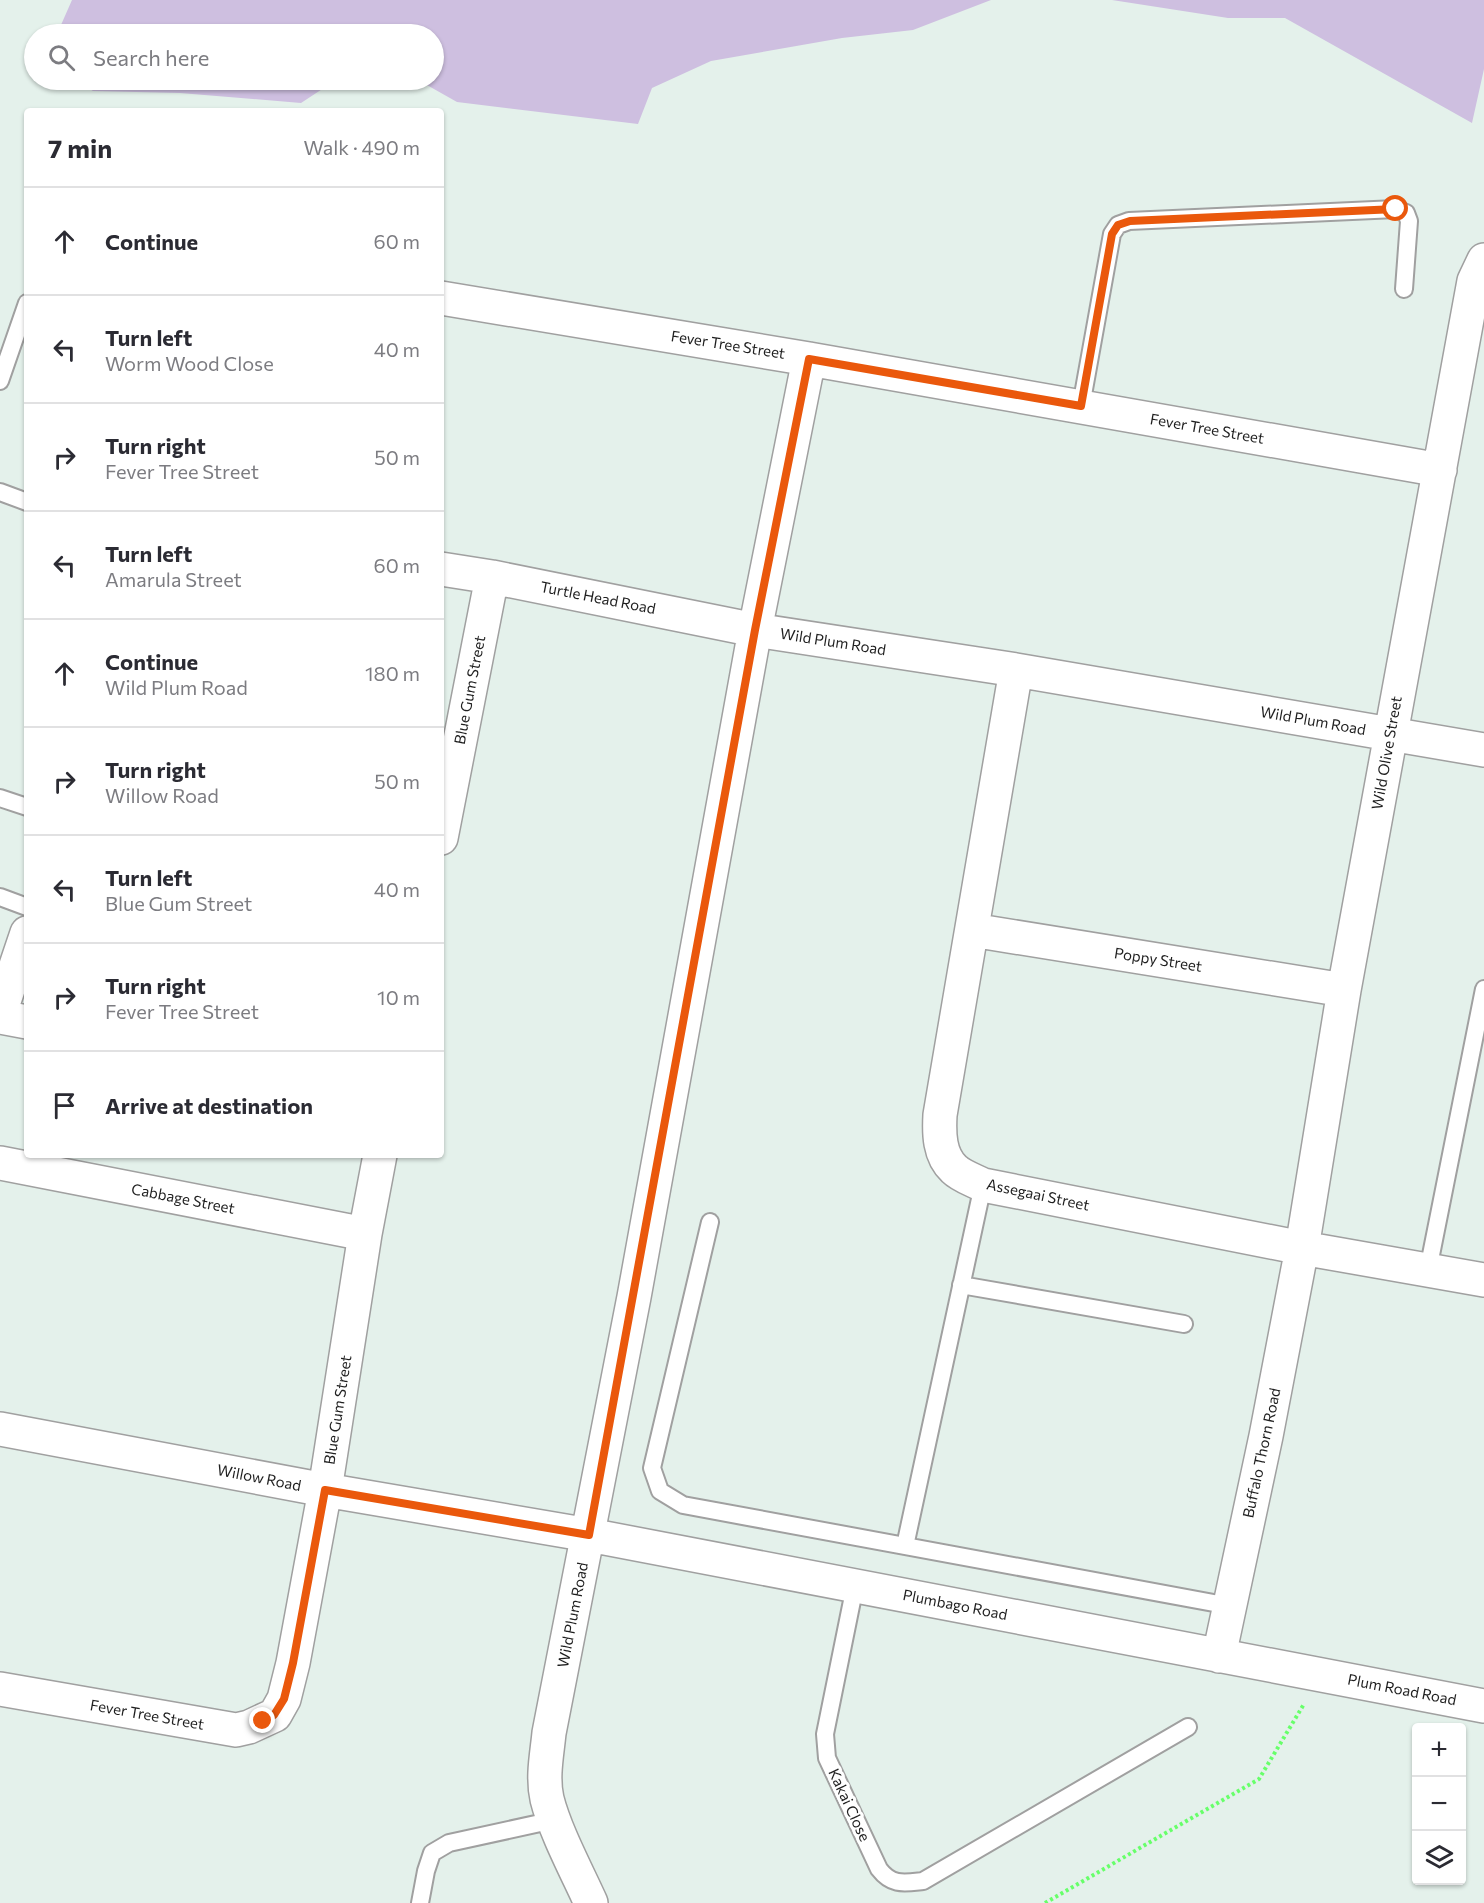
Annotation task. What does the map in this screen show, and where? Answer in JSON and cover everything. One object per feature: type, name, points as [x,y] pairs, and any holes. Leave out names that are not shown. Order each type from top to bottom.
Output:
[{"type":"street","name":"Wild Olive Street","points":[[1302,1248],[1344,990],[1390,734],[1474,281],[1484,260]]},
{"type":"street","name":"Fever Tree Street","points":[[444,298],[809,359],[1440,470]]},
{"type":"street","points":[[755,630],[809,359]]},
{"type":"street","name":"Turtle Head Road","points":[[444,569],[755,630]]},
{"type":"street","name":"Blue Gum Street","points":[[444,823],[492,577]]},
{"type":"street","name":"Wild Plum Road","points":[[591,1903],[554,1820],[547,1798],[545,1778],[549,1733],[589,1535],[755,630],[1016,670],[1484,750]]},
{"type":"street","name":"Assegaai Street","points":[[1016,670],[940,1115],[939,1137],[953,1168],[983,1185],[1302,1248],[1484,1280]]},
{"type":"street","name":"Poppy Street","points":[[972,930],[1344,990]]},
{"type":"street","points":[[24,942],[0,1015],[24,1021]]},
{"type":"street","name":"Blue Gum Street","points":[[284,1699],[325,1490],[365,1234],[379,1158]]},
{"type":"street","name":"Cabbage Street","points":[[0,1163],[365,1234]]},
{"type":"street","name":"Buffalo Thorn Road","points":[[1219,1656],[1266,1436],[1302,1248]]},
{"type":"street","name":"Willow Road","points":[[0,1429],[325,1490],[589,1535]]},
{"type":"street","name":"Plumbago Road","points":[[589,1535],[1321,1675]]},
{"type":"street","name":"Plum Road Road","points":[[1321,1675],[1484,1706]]},
{"type":"street","name":"Fever Tree Street","points":[[0,1689],[236,1730],[249,1727],[274,1715],[284,1699]]},
{"type":"lane","points":[[1081,406],[1112,234],[1118,225],[1130,221],[1396,209],[1406,213],[1409,221],[1404,290]]},
{"type":"lane","points":[[0,381],[24,312]]},
{"type":"lane","points":[[0,492],[24,501]]},
{"type":"lane","points":[[0,798],[24,806]]},
{"type":"lane","points":[[0,897],[24,906]]},
{"type":"lane","points":[[1428,1270],[1484,988]]},
{"type":"lane","points":[[905,1545],[983,1185]]},
{"type":"lane","points":[[710,1222],[652,1468],[660,1491],[683,1505],[1230,1606]]},
{"type":"lane","points":[[961,1285],[1184,1324]]},
{"type":"lane","name":"Kakai Close","points":[[855,1586],[825,1734],[827,1758],[875,1860],[885,1877],[894,1882],[923,1881],[1188,1727]]},
{"type":"lane","points":[[420,1903],[432,1853],[449,1843],[554,1820]]},
{"type":"path","points":[[1046,1903],[1259,1779],[1321,1675]]},
{"type":"shaded area","points":[[72,0],[991,0],[913,30],[842,38],[711,61],[652,88],[638,124],[457,102],[436,90],[444,90],[444,24],[61,24]]},
{"type":"shaded area","points":[[1112,0],[1484,0],[1484,69],[1472,123],[1285,18],[1228,18]]},
{"type":"shaded area","points":[[91,90],[321,90],[301,103],[180,93]]},
{"type":"route","points":[[263,1721],[274,1715],[284,1699],[293,1663],[325,1490],[589,1535],[755,630],[809,359],[1081,406],[1112,234],[1118,225],[1130,221],[1396,209]]}]
